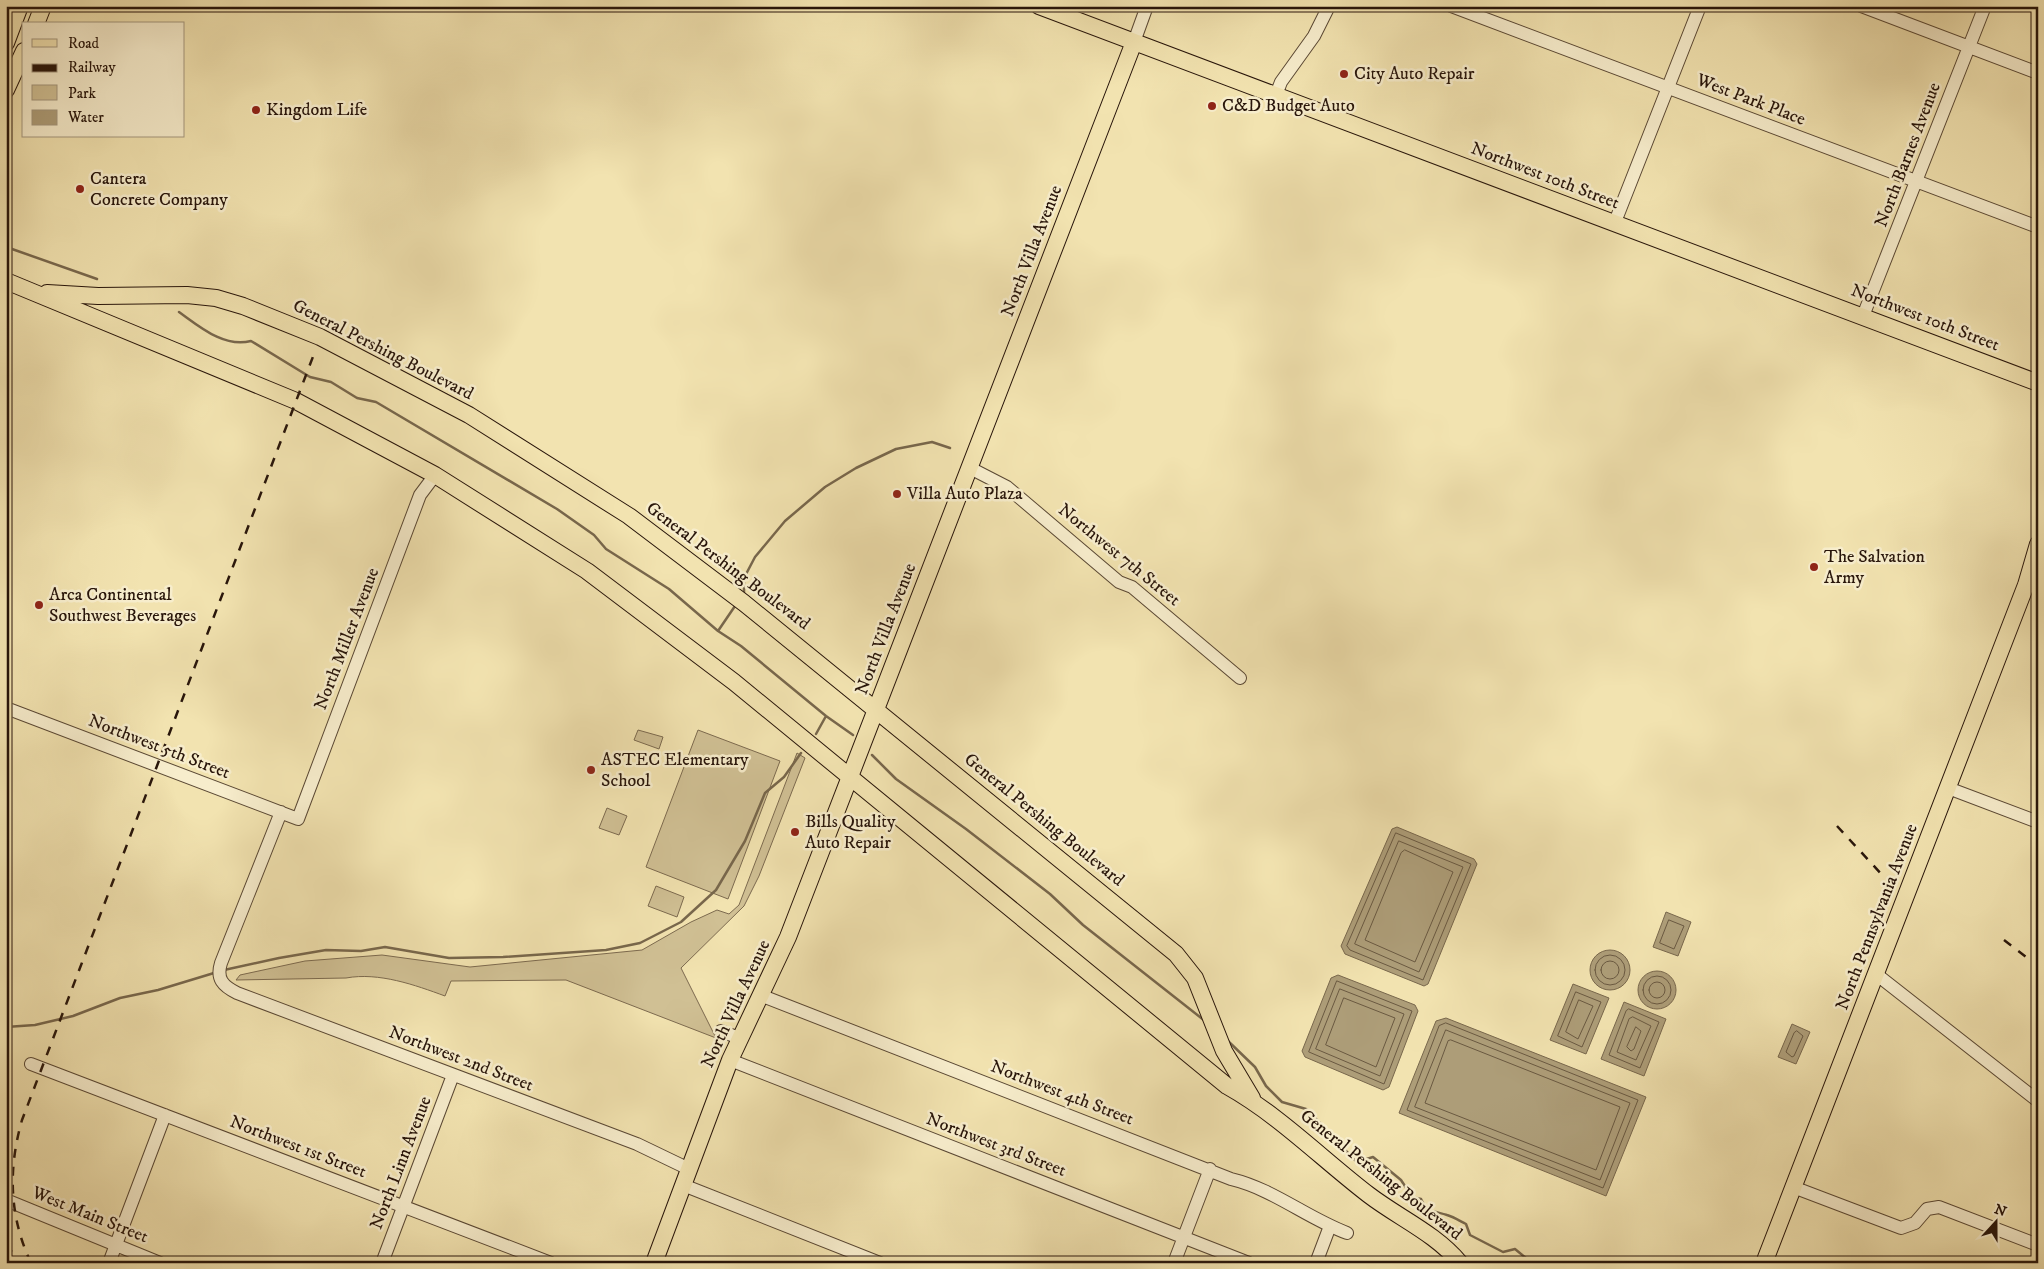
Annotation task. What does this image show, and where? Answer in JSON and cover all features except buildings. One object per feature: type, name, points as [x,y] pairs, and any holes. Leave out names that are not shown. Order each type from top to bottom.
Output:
[{"type":"main road","points":[[6,43],[20,6]]},
{"type":"main road","name":"Northwest 10th Street","points":[[1039,6],[2038,383]]},
{"type":"main road","name":"North Villa Avenue","points":[[654,1263],[739,1038],[788,936],[1134,42]]},
{"type":"main road","points":[[6,90],[22,55]]},
{"type":"main road","name":"General Pershing Boulevard","points":[[6,281],[296,402],[434,475],[587,571],[734,682],[1227,1086],[1253,1100],[1369,1195],[1444,1246],[1460,1263]]},
{"type":"main road","name":"General Pershing Boulevard","points":[[36,292],[98,296],[187,295],[216,298],[243,306],[293,325],[372,362],[469,415],[629,516],[790,638],[1176,954],[1195,978],[1228,1060],[1253,1100]]},
{"type":"main road","name":"North Pennsylvania Avenue","points":[[1764,1263],[2026,585],[2038,544]]},
{"type":"main road","name":"North Pennsylvania Avenue","points":[[2026,585],[2038,564]]},
{"type":"main road","points":[[1193,1057],[1202,1058],[1210,1056],[1221,1042]]},
{"type":"street","points":[[20,6],[40,14]]},
{"type":"street","name":"North Villa Avenue","points":[[1134,42],[1148,6]]},
{"type":"street","points":[[1276,95],[1281,82],[1314,36],[1330,6]]},
{"type":"street","name":"West Park Place","points":[[1451,6],[2038,227]]},
{"type":"street","points":[[1615,222],[1700,6]]},
{"type":"street","points":[[1861,6],[2038,72]]},
{"type":"street","name":"North Barnes Avenue","points":[[1864,316],[1985,6]]},
{"type":"street","name":"Northwest 7th Street","points":[[970,468],[1007,487],[1119,582],[1132,587],[1240,678]]},
{"type":"street","name":"North Miller Avenue","points":[[298,819],[420,495],[434,475]]},
{"type":"street","name":"Northwest 5th Street","points":[[6,708],[298,819]]},
{"type":"street","points":[[1948,788],[2038,822]]},
{"type":"street","name":"Northwest 2nd Street","points":[[281,812],[221,963],[220,979],[237,993],[637,1144],[689,1169]]},
{"type":"street","points":[[1876,974],[2038,1102]]},
{"type":"street","name":"Northwest 4th Street","points":[[760,995],[1210,1170],[1252,1184],[1330,1226],[1347,1233]]},
{"type":"street","points":[[722,1031],[739,1038]]},
{"type":"street","name":"Northwest 3rd Street","points":[[730,1060],[1249,1263]]},
{"type":"street","name":"Northwest 1st Street","points":[[31,1064],[551,1263]]},
{"type":"street","name":"North Linn Avenue","points":[[382,1263],[453,1075]]},
{"type":"street","points":[[109,1263],[165,1115]]},
{"type":"street","points":[[1174,1263],[1210,1170]]},
{"type":"street","points":[[683,1185],[880,1263]]},
{"type":"street","points":[[1793,1187],[1902,1228],[1915,1223],[1927,1209],[1939,1207],[2038,1244]]},
{"type":"street","name":"West Main Street","points":[[6,1200],[160,1263]]},
{"type":"street","points":[[1316,1263],[1330,1226]]},
{"type":"green space","points":[[638,730],[663,737],[659,749],[634,740]]},
{"type":"green space","points":[[698,730],[780,761],[728,899],[646,867]]},
{"type":"green space","points":[[797,753],[805,758],[759,876],[744,906],[681,968],[716,1038],[566,980],[451,981],[445,996],[409,984],[371,977],[236,980],[240,975],[305,961],[382,955],[470,967],[642,950],[691,922],[717,910],[729,914],[739,905]]},
{"type":"green space","points":[[607,808],[627,816],[619,835],[599,828]]},
{"type":"green space","points":[[656,886],[684,897],[677,917],[648,906]]},
{"type":"water","points":[[1397,827],[1474,859],[1477,864],[1428,984],[1424,986],[1345,954],[1341,946],[1392,829]]},
{"type":"water","points":[[1666,912],[1691,922],[1678,956],[1653,947]]},
{"type":"water","points":[[1614,950],[1621,953],[1627,959],[1630,970],[1629,978],[1621,987],[1614,990],[1606,990],[1599,987],[1591,978],[1590,966],[1593,959],[1602,951]]},
{"type":"water","points":[[1657,971],[1671,976],[1676,990],[1671,1004],[1657,1009],[1643,1004],[1638,990],[1643,976]]},
{"type":"water","points":[[1338,975],[1415,1005],[1418,1011],[1389,1087],[1383,1090],[1305,1057],[1302,1051],[1331,978]]},
{"type":"water","points":[[1573,984],[1609,998],[1586,1054],[1550,1040]]},
{"type":"water","points":[[1624,1002],[1666,1019],[1644,1076],[1601,1059]]},
{"type":"water","points":[[1446,1018],[1646,1097],[1606,1196],[1399,1113],[1436,1021]]},
{"type":"water","points":[[1792,1024],[1810,1032],[1796,1064],[1778,1057]]},
{"type":"waterway","points":[[12,249],[97,279]]},
{"type":"waterway","points":[[179,312],[213,335],[231,342],[251,341],[310,377],[331,382],[357,398],[376,402],[557,509],[594,535],[606,549],[669,589],[718,631],[741,646],[826,716],[853,735]]},
{"type":"waterway","points":[[744,593],[744,578],[755,557],[785,521],[825,487],[856,468],[896,449],[932,442],[950,448]]},
{"type":"waterway","points":[[718,631],[735,606]]},
{"type":"waterway","points":[[816,734],[826,716]]},
{"type":"waterway","points":[[224,970],[326,950],[361,951],[385,947],[449,958],[503,957],[606,950],[640,943],[681,922],[716,890],[745,841],[765,793],[784,777],[801,753]]},
{"type":"waterway","points":[[872,755],[896,779],[966,829],[1050,894],[1083,925],[1205,1021]]},
{"type":"waterway","points":[[6,1027],[35,1025],[73,1016],[120,998],[158,990],[214,973]]},
{"type":"waterway","points":[[1228,1041],[1255,1067],[1266,1086],[1282,1102],[1306,1109],[1323,1126],[1330,1140],[1343,1148],[1357,1162],[1373,1157],[1401,1180],[1412,1197],[1421,1199],[1426,1207],[1466,1224],[1470,1235],[1503,1252],[1515,1249],[1532,1263]]},
{"type":"railway","points":[[31,1263],[18,1228],[13,1192],[14,1156],[22,1120],[314,354]]},
{"type":"railway","points":[[1837,826],[1885,878]]},
{"type":"railway","points":[[2004,940],[2038,966]]},
{"type":"railway","points":[[6,1245],[22,1263]]},
{"type":"place","name":"City Auto Repair","points":[[1344,74]]},
{"type":"place","name":"C&D Budget Auto","points":[[1212,106]]},
{"type":"place","name":"Kingdom Life","points":[[256,110]]},
{"type":"place","name":"Cantera Concrete Company","points":[[80,189]]},
{"type":"place","name":"Villa Auto Plaza","points":[[897,494]]},
{"type":"place","name":"The Salvation Army","points":[[1814,567]]},
{"type":"place","name":"Arca Continental Southwest Beverages","points":[[39,605]]},
{"type":"place","name":"ASTEC Elementary School","points":[[591,770]]},
{"type":"place","name":"Bills Quality Auto Repair","points":[[795,832]]}]
